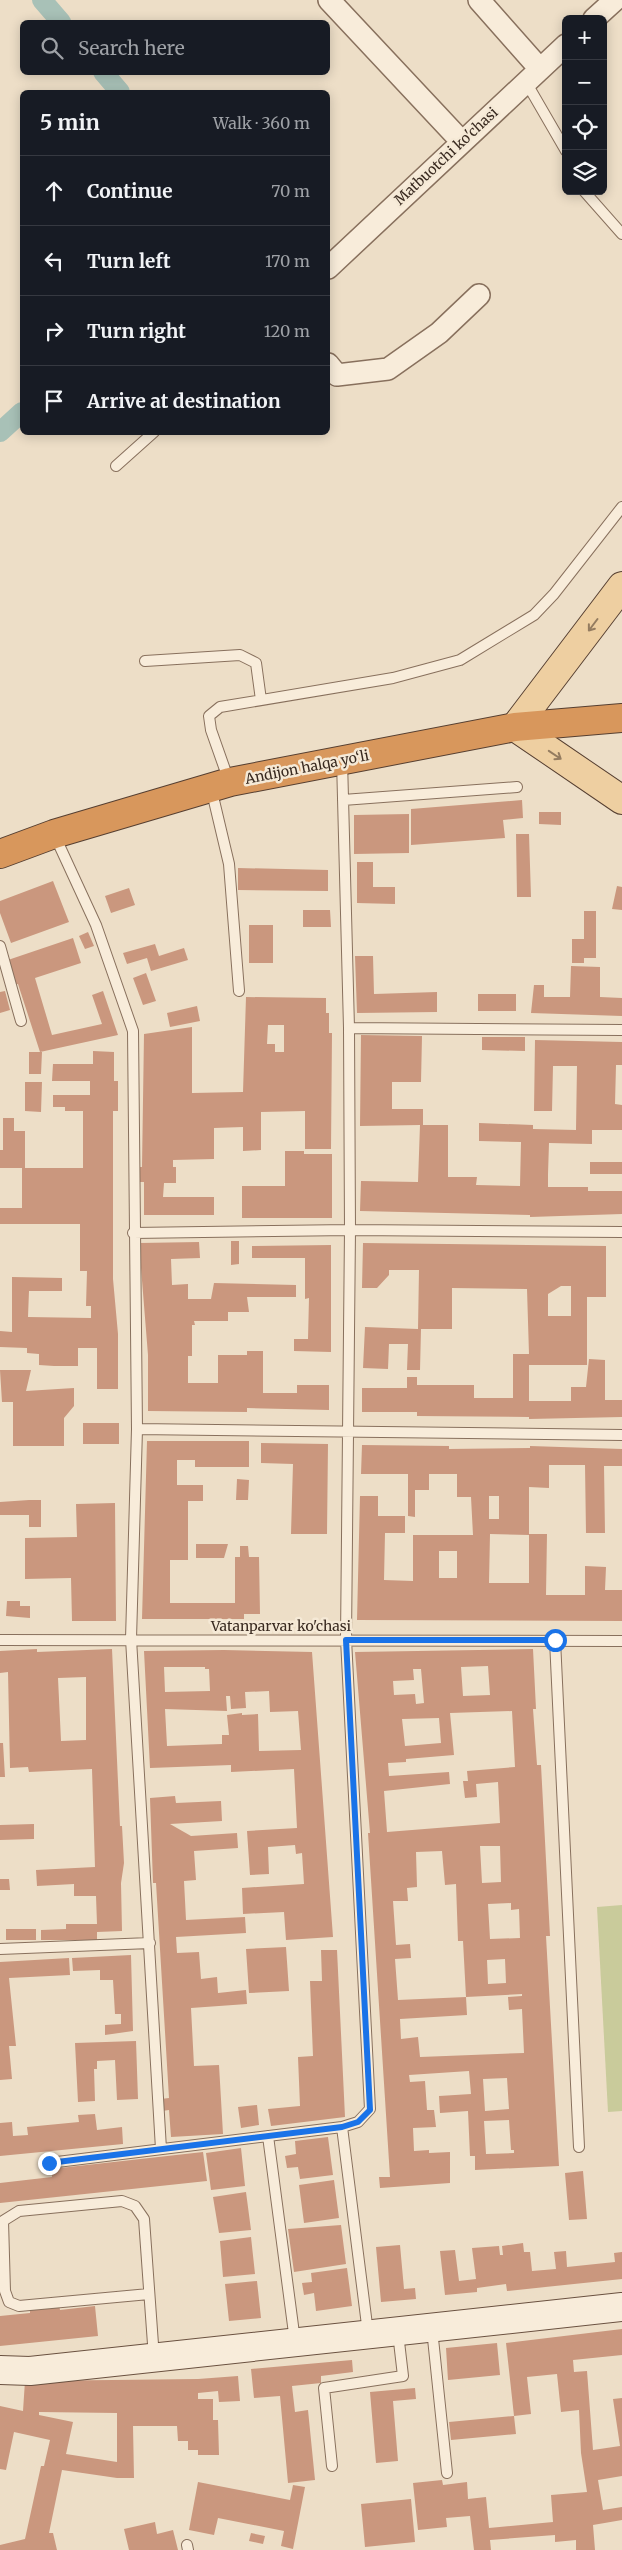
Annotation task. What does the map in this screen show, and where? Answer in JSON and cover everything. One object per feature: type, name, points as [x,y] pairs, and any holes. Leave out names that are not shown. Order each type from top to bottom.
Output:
[{"type":"highway","name":"Andijon halqa yo‘li","points":[[0,854],[54,834],[220,785],[342,759],[515,727],[622,718]]},
{"type":"main road","points":[[622,586],[515,727],[622,800]]},
{"type":"street","points":[[329,0],[462,142]]},
{"type":"street","points":[[479,0],[533,76]]},
{"type":"street","points":[[598,15],[615,0]]},
{"type":"street","name":"Matbuotchi ko'chasi","points":[[330,266],[562,49]]},
{"type":"street","points":[[330,366],[337,375],[388,369],[439,333],[480,295]]},
{"type":"street","points":[[0,2370],[30,2371],[154,2359],[622,2307]]},
{"type":"lane","points":[[533,76],[566,150]]},
{"type":"lane","points":[[588,195],[622,234]]},
{"type":"lane","points":[[116,466],[151,435]]},
{"type":"lane","points":[[239,991],[229,864],[220,785],[209,716],[220,707],[394,678],[460,660],[534,615],[554,594],[622,506]]},
{"type":"lane","points":[[145,661],[240,655],[256,663],[261,700]]},
{"type":"lane","points":[[49,2163],[342,2127],[358,2122],[370,2110],[346,1640],[350,1230],[349,1028],[342,759]]},
{"type":"lane","points":[[343,800],[518,787]]},
{"type":"lane","points":[[54,834],[96,925],[133,1031],[133,1233],[137,1429],[131,1640],[161,2149]]},
{"type":"lane","points":[[0,946],[21,1021]]},
{"type":"lane","points":[[349,1028],[622,1030]]},
{"type":"lane","points":[[133,1233],[350,1230],[622,1232]]},
{"type":"lane","points":[[137,1429],[622,1435]]},
{"type":"lane","name":"Vatanparvar ko'chasi","points":[[0,1640],[622,1641]]},
{"type":"lane","points":[[555,1640],[579,2147]]},
{"type":"lane","points":[[0,1949],[150,1943]]},
{"type":"lane","points":[[342,2127],[368,2334]]},
{"type":"lane","points":[[268,2136],[295,2342]]},
{"type":"lane","points":[[150,2294],[19,2306],[9,2302],[5,2291],[2,2221],[19,2211],[122,2201],[135,2206],[144,2219],[150,2294],[154,2359]]},
{"type":"lane","points":[[432,2328],[447,2473]]},
{"type":"lane","points":[[332,2466],[324,2388],[402,2376],[398,2332]]},
{"type":"green space","points":[[622,1905],[622,2111],[608,2112],[597,1907]]},
{"type":"building","points":[[522,800],[523,818],[503,820],[505,838],[411,845],[411,809]]},
{"type":"building","points":[[539,812],[561,812],[561,825],[539,824]]},
{"type":"building","points":[[409,814],[409,853],[354,854],[354,815]]},
{"type":"building","points":[[516,834],[529,834],[531,897],[517,897]]},
{"type":"building","points":[[357,862],[373,862],[373,887],[395,887],[395,904],[357,903]]},
{"type":"building","points":[[238,868],[328,870],[328,891],[238,890]]},
{"type":"building","points":[[53,881],[69,922],[11,943],[0,913],[0,901]]},
{"type":"building","points":[[617,886],[622,887],[622,910],[612,909]]},
{"type":"building","points":[[129,888],[135,905],[111,913],[105,896]]},
{"type":"building","points":[[303,910],[330,910],[331,927],[303,927]]},
{"type":"building","points":[[584,911],[596,911],[596,958],[584,958],[584,963],[572,963],[572,939],[584,939]]},
{"type":"building","points":[[249,925],[273,925],[273,963],[249,963]]},
{"type":"building","points":[[88,932],[94,946],[85,949],[79,936]]},
{"type":"building","points":[[73,938],[81,963],[35,978],[52,1035],[102,1024],[92,995],[103,991],[118,1035],[40,1052],[18,984],[13,985],[5,961]]},
{"type":"building","points":[[155,944],[159,956],[184,948],[188,960],[151,971],[147,958],[127,964],[123,953]]},
{"type":"building","points":[[355,956],[373,956],[374,994],[437,992],[437,1012],[357,1013]]},
{"type":"building","points":[[571,966],[600,967],[600,997],[622,998],[622,1016],[531,1013],[534,985],[544,985],[544,997],[570,997]]},
{"type":"building","points":[[146,973],[156,1001],[143,1005],[133,978]]},
{"type":"building","points":[[5,991],[10,1010],[0,1013],[0,992]]},
{"type":"building","points":[[478,994],[516,994],[516,1011],[478,1011]]},
{"type":"building","points":[[246,997],[326,998],[326,1013],[329,1013],[329,1033],[332,1033],[331,1149],[305,1149],[305,1111],[261,1112],[261,1150],[243,1151],[243,1127],[214,1128],[214,1159],[173,1160],[173,1167],[176,1167],[176,1183],[164,1183],[163,1197],[214,1197],[214,1215],[144,1215],[144,1182],[136,1182],[136,1167],[142,1167],[144,1034],[192,1027],[192,1093],[243,1092]],"holes":[[[268,1025],[284,1025],[284,1052],[275,1052],[275,1044],[267,1044]]]},
{"type":"building","points":[[197,1006],[200,1021],[170,1027],[167,1013]]},
{"type":"building","points":[[361,1035],[422,1036],[421,1082],[392,1082],[392,1109],[423,1109],[423,1125],[448,1125],[448,1177],[477,1177],[476,1185],[520,1186],[521,1142],[479,1141],[479,1123],[533,1125],[533,1129],[576,1130],[577,1066],[553,1066],[552,1111],[534,1111],[535,1040],[622,1042],[622,1065],[616,1065],[615,1104],[622,1105],[622,1130],[592,1130],[592,1144],[549,1143],[548,1187],[588,1187],[588,1191],[622,1191],[622,1214],[530,1217],[530,1215],[360,1211],[361,1181],[418,1182],[420,1125],[360,1126]]},
{"type":"building","points":[[482,1037],[525,1037],[525,1051],[482,1050]]},
{"type":"building","points":[[93,1051],[114,1052],[114,1081],[118,1081],[118,1111],[113,1111],[113,1279],[118,1334],[118,1389],[97,1389],[97,1348],[78,1348],[78,1366],[54,1366],[39,1365],[39,1354],[27,1353],[27,1348],[0,1347],[0,1331],[12,1332],[12,1277],[62,1278],[62,1291],[29,1291],[28,1317],[91,1318],[91,1306],[86,1306],[87,1271],[80,1271],[80,1224],[0,1224],[0,1208],[22,1208],[22,1168],[0,1168],[0,1150],[3,1150],[3,1118],[14,1118],[14,1131],[25,1131],[25,1168],[83,1168],[83,1111],[65,1111],[65,1107],[53,1107],[53,1095],[90,1095],[90,1081],[52,1081],[53,1064],[93,1064]]},
{"type":"building","points":[[29,1052],[42,1052],[41,1074],[29,1074]]},
{"type":"building","points":[[25,1082],[42,1082],[41,1112],[25,1111]]},
{"type":"building","points":[[285,1151],[304,1151],[304,1154],[332,1154],[332,1218],[242,1218],[242,1186],[285,1186]]},
{"type":"building","points":[[590,1162],[622,1162],[622,1174],[590,1174]]},
{"type":"building","points":[[231,1241],[239,1241],[239,1264],[231,1265]]},
{"type":"building","points":[[199,1242],[200,1258],[171,1259],[172,1285],[188,1284],[188,1299],[211,1299],[214,1283],[296,1285],[296,1297],[247,1297],[249,1312],[228,1312],[228,1321],[194,1321],[195,1325],[192,1325],[192,1356],[188,1356],[188,1383],[218,1383],[218,1355],[247,1355],[247,1351],[263,1351],[263,1393],[297,1393],[297,1385],[329,1385],[329,1410],[247,1408],[247,1412],[148,1411],[148,1355],[139,1243]]},
{"type":"building","points":[[363,1243],[606,1246],[606,1297],[587,1297],[587,1365],[529,1365],[529,1401],[571,1401],[571,1387],[586,1387],[589,1359],[605,1360],[605,1400],[622,1400],[622,1417],[529,1419],[529,1417],[417,1416],[417,1412],[362,1412],[362,1388],[407,1388],[407,1377],[417,1377],[417,1385],[474,1385],[474,1398],[513,1398],[513,1354],[529,1354],[527,1289],[452,1288],[452,1329],[421,1329],[420,1370],[407,1370],[408,1344],[389,1344],[388,1369],[363,1368],[365,1327],[418,1329],[419,1270],[389,1270],[389,1275],[377,1288],[362,1288]],"holes":[[[561,1286],[571,1286],[571,1316],[548,1316],[548,1294]]]},
{"type":"building","points":[[331,1245],[331,1352],[294,1351],[294,1339],[308,1339],[309,1298],[305,1299],[305,1258],[252,1258],[252,1246]]},
{"type":"building","points":[[0,1370],[31,1370],[26,1391],[74,1388],[74,1406],[64,1418],[64,1446],[13,1446],[13,1402],[2,1402]]},
{"type":"building","points":[[83,1423],[119,1423],[119,1444],[83,1444]]},
{"type":"building","points":[[147,1441],[249,1441],[249,1467],[195,1467],[195,1460],[177,1460],[177,1485],[203,1485],[203,1501],[188,1501],[188,1560],[170,1560],[170,1603],[235,1603],[235,1557],[240,1557],[240,1546],[248,1546],[249,1557],[259,1557],[260,1614],[244,1614],[244,1619],[142,1619]]},
{"type":"building","points":[[261,1443],[328,1444],[327,1534],[291,1534],[293,1464],[261,1463]]},
{"type":"building","points":[[362,1445],[449,1446],[449,1449],[530,1448],[530,1446],[622,1449],[622,1466],[604,1466],[605,1533],[586,1533],[585,1465],[549,1465],[549,1488],[529,1487],[529,1534],[547,1534],[546,1595],[585,1595],[585,1566],[606,1567],[605,1590],[622,1590],[622,1621],[357,1620],[360,1496],[378,1496],[378,1516],[405,1516],[405,1533],[385,1533],[384,1580],[413,1581],[413,1535],[473,1535],[471,1497],[457,1497],[457,1474],[429,1474],[429,1490],[415,1490],[415,1517],[408,1516],[408,1474],[361,1474]],"holes":[[[489,1496],[499,1496],[499,1519],[489,1519]],[[490,1534],[529,1535],[529,1583],[489,1583]],[[439,1551],[457,1551],[457,1578],[439,1578]]]},
{"type":"building","points":[[237,1479],[249,1480],[248,1500],[236,1500]]},
{"type":"building","points":[[41,1500],[41,1527],[29,1527],[29,1515],[0,1515],[0,1502]]},
{"type":"building","points":[[115,1503],[116,1621],[72,1621],[71,1578],[25,1579],[25,1538],[77,1537],[76,1504]]},
{"type":"building","points":[[196,1544],[228,1544],[224,1558],[196,1558]]},
{"type":"building","points":[[7,1601],[20,1601],[20,1606],[30,1606],[30,1618],[6,1616]]},
{"type":"building","points":[[37,1649],[37,1652],[112,1649],[120,1826],[122,1826],[124,1863],[121,1883],[122,1931],[97,1932],[97,1940],[41,1940],[41,1930],[66,1929],[66,1924],[97,1924],[96,1896],[74,1896],[74,1884],[37,1886],[36,1870],[95,1867],[92,1769],[29,1772],[28,1767],[10,1768],[8,1672],[0,1673],[0,1651]],"holes":[[[86,1677],[86,1740],[61,1741],[58,1678]]]},
{"type":"building","points":[[533,1649],[536,1709],[533,1709],[537,1765],[541,1765],[550,1936],[546,1936],[559,2166],[475,2170],[475,2156],[470,2156],[468,2111],[440,2113],[439,2096],[471,2094],[469,2071],[409,2075],[410,2082],[425,2081],[427,2110],[434,2110],[436,2127],[413,2128],[414,2151],[429,2150],[429,2153],[450,2152],[450,2183],[380,2188],[379,2177],[390,2177],[368,1833],[370,1833],[355,1652]],"holes":[[[488,1666],[490,1695],[463,1696],[461,1667]],[[413,1669],[421,1669],[424,1703],[416,1704],[415,1694],[394,1695],[393,1681],[414,1680]],[[512,1711],[515,1767],[467,1771],[468,1781],[463,1781],[465,1798],[477,1797],[476,1784],[498,1782],[500,1823],[387,1832],[384,1791],[450,1784],[449,1772],[389,1776],[388,1763],[406,1762],[406,1759],[454,1755],[450,1713]],[[439,1718],[441,1743],[405,1746],[402,1719]],[[480,1846],[500,1846],[501,1882],[482,1883]],[[442,1851],[445,1885],[456,1884],[458,1941],[463,1941],[466,1997],[398,2000],[395,1959],[411,1958],[410,1944],[396,1945],[393,1901],[408,1901],[407,1888],[417,1887],[416,1852]],[[511,1903],[511,1910],[519,1909],[520,1938],[490,1939],[488,1904]],[[505,1959],[506,1983],[488,1984],[487,1960]],[[522,1994],[522,1996],[508,1997],[509,2010],[522,2009],[524,2053],[420,2057],[418,2037],[401,2039],[400,2019],[467,2015],[466,1997]],[[507,2078],[509,2109],[485,2111],[483,2079]],[[509,2120],[511,2150],[514,2150],[514,2153],[486,2154],[484,2121]]]},
{"type":"building","points":[[144,1651],[312,1652],[333,1937],[286,1940],[284,1912],[243,1914],[242,1888],[304,1884],[302,1853],[296,1854],[295,1845],[268,1847],[269,1874],[250,1875],[247,1831],[297,1828],[294,1769],[231,1772],[231,1765],[150,1768]],"holes":[[[164,1667],[205,1667],[205,1669],[209,1669],[210,1691],[165,1692]],[[269,1691],[270,1712],[298,1711],[301,1750],[259,1751],[258,1714],[242,1715],[242,1713],[227,1715],[229,1735],[222,1735],[222,1744],[167,1746],[165,1709],[227,1711],[226,1696],[230,1696],[231,1709],[246,1708],[245,1692]]]},
{"type":"building","points":[[0,1743],[3,1743],[5,1777],[0,1777]]},
{"type":"building","points":[[175,1796],[176,1803],[221,1801],[222,1821],[170,1824],[191,1836],[237,1833],[238,1848],[194,1851],[196,1880],[184,1881],[186,1920],[245,1917],[246,1933],[176,1937],[177,1953],[199,1952],[201,1979],[217,1977],[218,1993],[246,1990],[247,2004],[191,2008],[194,2066],[219,2065],[223,2134],[171,2137],[169,2110],[162,2111],[161,2099],[169,2098],[156,1883],[153,1883],[150,1798]]},
{"type":"building","points":[[34,1824],[34,1839],[0,1840],[0,1825]]},
{"type":"building","points":[[0,1879],[9,1879],[10,1890],[0,1890]]},
{"type":"building","points":[[6,1929],[36,1929],[36,1940],[6,1940]]},
{"type":"building","points":[[286,1947],[289,1991],[249,1993],[246,1949]]},
{"type":"building","points":[[321,1950],[337,1950],[345,2117],[271,2126],[268,2109],[300,2106],[298,2057],[313,2056],[310,1981],[322,1981]]},
{"type":"building","points":[[131,1955],[133,2031],[105,2035],[105,2025],[121,2024],[121,2014],[115,2014],[113,1980],[100,1980],[100,1970],[73,1971],[72,1958]]},
{"type":"building","points":[[69,1958],[70,1975],[9,1978],[16,2046],[9,2046],[12,2079],[0,2080],[0,1962]]},
{"type":"building","points":[[136,2041],[138,2099],[117,2100],[115,2060],[97,2061],[97,2069],[94,2069],[95,2101],[78,2102],[75,2043]]},
{"type":"building","points":[[257,2105],[259,2125],[241,2128],[238,2107]]},
{"type":"building","points":[[95,2114],[97,2130],[122,2127],[123,2144],[0,2156],[0,2123],[12,2122],[13,2136],[28,2135],[27,2127],[79,2122],[78,2115]]},
{"type":"building","points":[[328,2137],[333,2175],[300,2179],[298,2167],[287,2168],[285,2156],[296,2154],[295,2141]]},
{"type":"building","points":[[241,2148],[245,2186],[211,2190],[206,2153]]},
{"type":"building","points":[[203,2152],[207,2181],[0,2203],[0,2183],[52,2177],[51,2169]]},
{"type":"building","points":[[583,2171],[587,2219],[569,2220],[565,2173]]},
{"type":"building","points":[[334,2180],[339,2218],[304,2223],[299,2185]]},
{"type":"building","points":[[246,2192],[251,2230],[219,2233],[213,2197]]},
{"type":"building","points":[[341,2225],[346,2264],[294,2272],[288,2229]]},
{"type":"building","points":[[251,2237],[255,2274],[223,2277],[220,2241]]},
{"type":"building","points":[[523,2243],[524,2252],[530,2252],[532,2271],[556,2269],[554,2252],[566,2251],[567,2267],[615,2262],[614,2253],[622,2252],[622,2279],[507,2291],[506,2284],[477,2288],[477,2292],[445,2295],[440,2251],[455,2250],[459,2281],[476,2279],[472,2248],[499,2246],[500,2255],[503,2255],[502,2246]]},
{"type":"building","points":[[400,2245],[404,2289],[415,2288],[416,2299],[381,2302],[376,2247]]},
{"type":"building","points":[[347,2268],[352,2306],[316,2311],[314,2293],[304,2295],[302,2283],[312,2282],[311,2273]]},
{"type":"building","points":[[257,2281],[261,2318],[229,2321],[225,2284]]},
{"type":"building","points":[[59,2305],[60,2310],[95,2306],[98,2336],[0,2346],[0,2316],[30,2313],[30,2308]]},
{"type":"building","points":[[622,2329],[622,2355],[573,2360],[574,2372],[587,2371],[593,2450],[620,2446],[613,2399],[622,2398],[622,2476],[598,2480],[603,2510],[622,2507],[622,2520],[593,2525],[595,2550],[576,2550],[576,2540],[555,2542],[555,2535],[490,2540],[491,2550],[474,2550],[470,2516],[446,2518],[447,2527],[418,2530],[413,2483],[442,2480],[443,2485],[467,2482],[468,2499],[486,2497],[489,2528],[553,2522],[551,2495],[587,2492],[581,2453],[579,2410],[561,2412],[557,2374],[527,2377],[531,2414],[514,2416],[506,2343]]},
{"type":"building","points":[[497,2343],[500,2375],[448,2380],[446,2348]]},
{"type":"building","points":[[352,2360],[353,2372],[321,2376],[321,2383],[292,2386],[295,2412],[308,2410],[315,2480],[288,2483],[280,2396],[254,2398],[251,2369]]},
{"type":"building","points":[[238,2376],[240,2401],[219,2402],[218,2391],[198,2393],[198,2399],[213,2399],[213,2420],[218,2420],[219,2455],[198,2455],[198,2450],[188,2450],[188,2441],[178,2441],[177,2426],[133,2426],[134,2478],[117,2478],[62,2470],[49,2533],[53,2533],[57,2550],[0,2550],[0,2545],[25,2539],[41,2466],[44,2466],[50,2440],[14,2432],[6,2470],[0,2469],[0,2406],[23,2411],[25,2381],[198,2379]],"holes":[[[39,2412],[117,2413],[117,2462],[66,2454],[73,2422],[39,2415]]]},
{"type":"building","points":[[415,2388],[416,2399],[393,2401],[398,2461],[376,2463],[370,2392]]},
{"type":"building","points":[[514,2416],[516,2434],[451,2440],[449,2422]]},
{"type":"building","points":[[198,2482],[290,2500],[293,2485],[305,2487],[293,2549],[281,2546],[284,2531],[218,2518],[214,2535],[189,2530]]},
{"type":"building","points":[[411,2499],[415,2542],[365,2547],[361,2504]]},
{"type":"building","points":[[155,2522],[157,2534],[173,2530],[178,2550],[129,2550],[124,2529]]},
{"type":"building","points":[[251,2533],[265,2536],[263,2544],[249,2541]]},
{"type":"waterway","points":[[42,0],[59,20]]},
{"type":"waterway","points":[[106,75],[118,90]]},
{"type":"waterway","points":[[0,432],[20,414]]},
{"type":"route","points":[[49,2163],[342,2127],[358,2122],[370,2110],[346,1640],[555,1640]]}]
